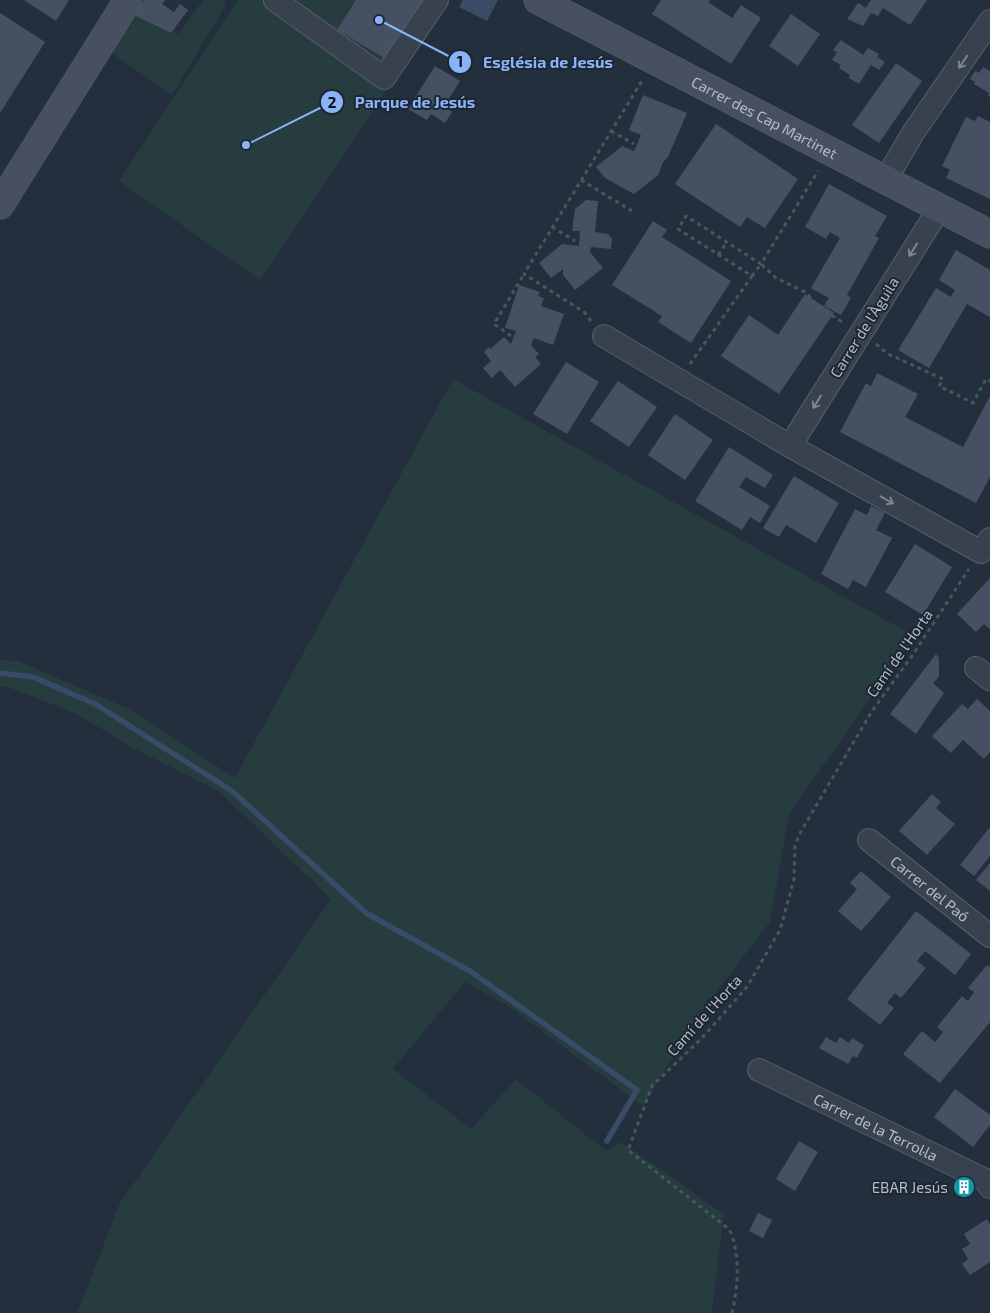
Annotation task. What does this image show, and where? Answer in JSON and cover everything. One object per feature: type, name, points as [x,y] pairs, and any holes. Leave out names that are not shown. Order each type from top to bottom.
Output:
[{"type":"street","points":[[0,205],[128,0]]},
{"type":"street","points":[[275,0],[384,78],[436,0]]},
{"type":"street","name":"Carrer des Cap Martinet","points":[[538,0],[990,234]]},
{"type":"street","points":[[885,180],[913,133],[990,21]]},
{"type":"street","name":"Carrer de l'Àguila","points":[[790,446],[940,209]]},
{"type":"street","points":[[604,336],[790,446],[986,545]]},
{"type":"street","name":"Carrer del Paó","points":[[869,840],[990,936]]},
{"type":"street","name":"Carrer de la Terrol·la","points":[[759,1070],[988,1180]]},
{"type":"path","points":[[512,336],[494,324],[655,60]]},
{"type":"path","points":[[611,131],[634,144]]},
{"type":"path","points":[[678,380],[761,264],[830,151]]},
{"type":"path","points":[[582,180],[632,211]]},
{"type":"path","points":[[752,276],[678,229],[686,216],[761,264]]},
{"type":"path","points":[[552,228],[575,241]]},
{"type":"path","points":[[718,254],[727,242]]},
{"type":"path","points":[[524,274],[584,312],[604,336]]},
{"type":"path","name":"Camí de l'Horta","points":[[732,1313],[737,1292],[735,1240],[729,1229],[628,1150],[652,1086],[702,1038],[747,987],[780,930],[794,879],[795,846],[800,833],[872,711],[912,656],[986,545]]},
{"type":"green space","points":[[203,0],[223,0],[226,4],[172,95],[110,52],[134,15],[179,34]]},
{"type":"green space","points":[[238,0],[446,0],[260,280],[119,181]]},
{"type":"green space","points":[[453,379],[914,636],[789,814],[770,922],[696,1018],[643,1106],[507,1005],[465,982],[393,1069],[471,1129],[516,1079],[606,1151],[621,1142],[724,1214],[712,1313],[77,1313],[120,1203],[331,899],[219,791],[133,748],[75,713],[8,687],[0,687],[0,660],[18,661],[129,709],[235,778]]},
{"type":"water","points":[[463,0],[498,0],[487,21],[459,7]]},
{"type":"building","points":[[24,0],[69,0],[56,21]]},
{"type":"building","points":[[144,0],[165,0],[162,4],[174,12],[180,4],[188,10],[171,33],[134,15]]},
{"type":"building","points":[[356,0],[425,0],[388,60],[337,30]]},
{"type":"building","points":[[661,0],[710,0],[708,2],[732,18],[741,5],[761,18],[731,64],[652,14]]},
{"type":"building","points":[[871,0],[927,0],[910,25],[883,8],[878,16],[871,13],[863,26],[847,19],[858,3],[866,8]]},
{"type":"building","points":[[0,13],[45,42],[0,113]]},
{"type":"building","points":[[791,14],[820,34],[798,66],[769,46]]},
{"type":"building","points":[[841,40],[863,55],[868,48],[879,54],[877,57],[885,62],[879,70],[871,65],[859,84],[849,78],[850,75],[839,68],[841,65],[832,60],[837,52],[833,50]]},
{"type":"building","points":[[896,63],[922,81],[879,143],[852,125]]},
{"type":"building","points":[[435,66],[460,81],[444,106],[452,112],[445,123],[431,114],[427,120],[408,109]]},
{"type":"building","points":[[983,67],[990,71],[990,97],[988,96],[989,93],[974,84],[975,82],[970,79],[975,71],[979,73]]},
{"type":"building","points":[[643,95],[687,113],[658,175],[634,194],[605,178],[596,167],[622,146],[634,151],[641,135],[629,130]]},
{"type":"building","points":[[978,116],[990,122],[990,199],[946,178],[950,170],[942,166],[966,117],[975,121]]},
{"type":"building","points":[[716,124],[798,179],[765,228],[747,217],[740,227],[675,184]]},
{"type":"building","points":[[829,184],[887,216],[875,236],[879,238],[847,295],[851,298],[841,315],[824,306],[829,298],[811,288],[840,238],[830,232],[826,239],[805,227]]},
{"type":"building","points":[[586,200],[598,201],[595,232],[608,234],[612,239],[611,249],[591,247],[590,252],[603,268],[575,290],[563,275],[563,269],[551,278],[539,263],[562,244],[579,246],[580,231],[572,231],[575,209]]},
{"type":"building","points":[[653,221],[667,230],[662,237],[731,281],[691,343],[658,322],[662,316],[612,285]]},
{"type":"building","points":[[956,250],[990,270],[990,317],[967,304],[929,368],[898,350],[936,288],[951,297],[955,290],[939,280]]},
{"type":"building","points":[[519,285],[540,292],[538,296],[544,298],[541,306],[564,314],[553,345],[534,338],[531,345],[539,354],[535,357],[541,364],[515,387],[500,370],[492,378],[483,368],[491,361],[484,352],[489,347],[490,349],[504,337],[511,344],[516,331],[505,328]]},
{"type":"building","points":[[805,294],[834,313],[779,394],[721,356],[749,315],[778,335]]},
{"type":"building","points":[[566,362],[599,382],[567,434],[533,414]]},
{"type":"building","points":[[877,373],[918,394],[905,417],[963,447],[990,396],[990,477],[976,503],[840,432],[866,383],[871,386]]},
{"type":"building","points":[[618,381],[657,407],[629,447],[590,421]]},
{"type":"building","points":[[675,414],[713,440],[685,480],[648,455]]},
{"type":"building","points":[[729,447],[773,475],[765,488],[746,477],[739,487],[770,506],[760,523],[750,517],[742,530],[695,501]]},
{"type":"building","points":[[794,476],[839,503],[816,543],[786,525],[779,537],[763,528]]},
{"type":"building","points":[[871,506],[885,513],[876,530],[892,538],[866,587],[853,580],[848,589],[821,574],[855,509],[867,515]]},
{"type":"building","points":[[915,544],[952,567],[923,615],[885,592]]},
{"type":"building","points":[[990,578],[990,629],[984,624],[976,632],[957,614]]},
{"type":"building","points":[[936,654],[939,658],[939,677],[933,683],[944,693],[916,734],[890,714]]},
{"type":"building","points":[[977,699],[990,711],[990,752],[984,759],[963,740],[951,753],[932,736],[962,704],[968,709]]},
{"type":"building","points":[[932,794],[941,802],[936,808],[955,824],[927,855],[899,831]]},
{"type":"building","points":[[990,827],[990,856],[974,876],[960,865]]},
{"type":"building","points":[[990,863],[990,891],[976,880]]},
{"type":"building","points":[[861,871],[891,897],[861,931],[838,911],[857,889],[850,883]]},
{"type":"building","points":[[916,911],[971,954],[955,975],[925,951],[917,961],[926,968],[901,998],[895,993],[887,1003],[894,1008],[880,1025],[847,999]]},
{"type":"building","points":[[987,965],[990,967],[990,1022],[940,1083],[903,1054],[922,1031],[935,1042],[943,1032],[937,1027],[962,996],[968,1001],[974,992],[968,988]]},
{"type":"building","points":[[826,1037],[836,1043],[840,1037],[849,1043],[852,1038],[864,1045],[857,1058],[853,1056],[848,1064],[819,1048]]},
{"type":"building","points":[[955,1089],[990,1115],[990,1125],[973,1147],[934,1117]]},
{"type":"building","points":[[799,1141],[818,1152],[795,1191],[776,1179]]},
{"type":"building","name":"EBAR Jesús","points":[[961,1180],[972,1186],[967,1195],[956,1188]]},
{"type":"building","points":[[758,1213],[772,1220],[763,1238],[749,1231]]},
{"type":"building","points":[[987,1219],[990,1224],[990,1262],[970,1275],[962,1264],[968,1259],[962,1249],[970,1244],[964,1234]]},
{"type":"waterway","points":[[0,673],[33,677],[95,704],[232,791],[366,913],[470,971],[637,1090],[607,1141]]},
{"type":"place","name":"Església de Jesús","points":[[379,20]]},
{"type":"place","name":"Parque de Jesús","points":[[246,145]]},
{"type":"place","name":"EBAR Jesús","points":[[964,1187]]}]
